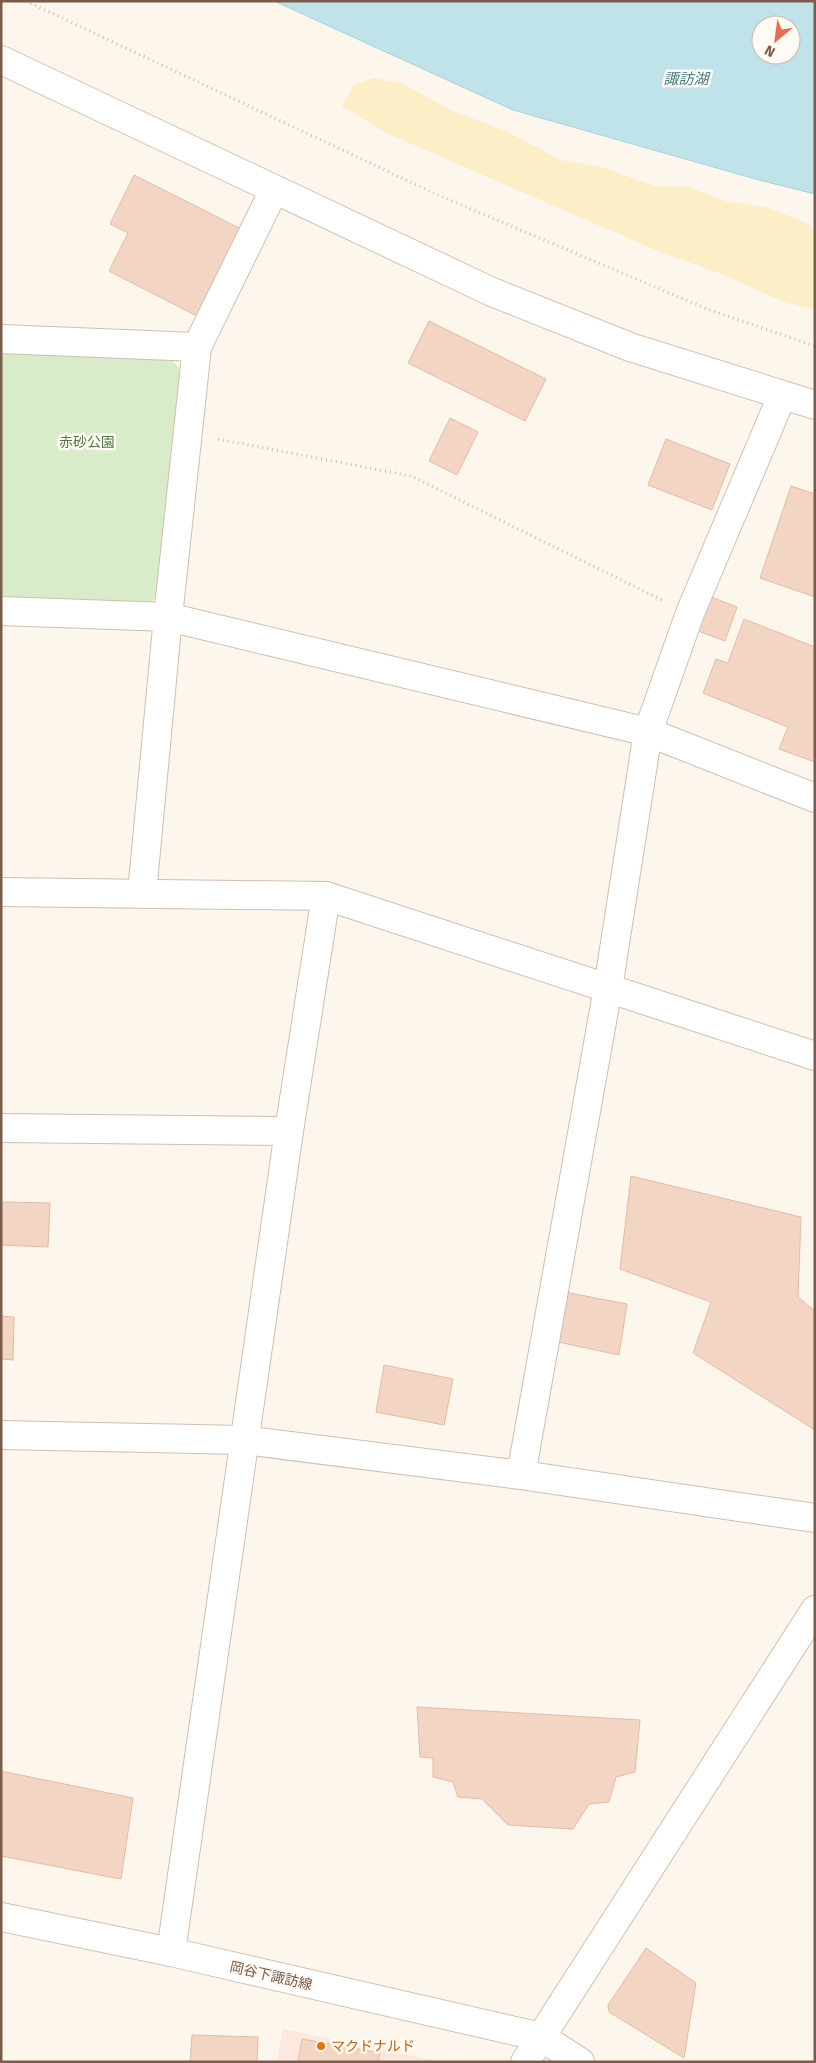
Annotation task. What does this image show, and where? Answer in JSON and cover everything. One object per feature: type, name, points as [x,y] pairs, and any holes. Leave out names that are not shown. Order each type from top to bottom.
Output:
[{"type":"street","points":[[1,60],[492,292],[630,347],[815,405]]},
{"type":"street","points":[[142,893],[168,617],[198,346],[274,190]]},
{"type":"street","points":[[1,339],[198,346]]},
{"type":"street","points":[[521,1475],[608,988],[648,732],[690,613],[782,396]]},
{"type":"street","points":[[1,611],[168,617],[648,732],[815,798]]},
{"type":"street","points":[[1,892],[326,896],[815,1056]]},
{"type":"street","points":[[170,1952],[289,1132],[326,896]]},
{"type":"street","points":[[1,1128],[289,1132]]},
{"type":"street","points":[[1,1435],[244,1440],[521,1475],[815,1518]]},
{"type":"street","points":[[525,2062],[815,1610]]},
{"type":"street","name":"岡谷下諏訪線","points":[[1,1917],[170,1952],[541,2037],[580,2062]]},
{"type":"path","points":[[26,1],[438,195],[707,309],[815,346]]},
{"type":"path","points":[[189,434],[411,476],[690,613]]},
{"type":"shaded area","points":[[283,2029],[432,2060],[433,2062],[277,2062]]},
{"type":"green space","name":"赤砂公園","points":[[1,354],[167,355],[181,370],[160,593],[145,608],[1,605]]},
{"type":"sand","points":[[374,78],[403,84],[453,111],[506,131],[561,160],[601,167],[655,186],[688,187],[726,201],[769,208],[809,224],[815,233],[815,310],[779,300],[724,275],[660,252],[386,133],[342,106],[353,85]]},
{"type":"water","name":"諏訪湖","points":[[274,1],[815,1],[815,194],[759,180],[513,110]]},
{"type":"building","points":[[134,175],[241,229],[197,316],[109,271],[128,233],[110,224]]},
{"type":"building","points":[[429,321],[546,379],[525,421],[408,363]]},
{"type":"building","points":[[450,418],[478,432],[457,475],[429,461]]},
{"type":"building","points":[[666,439],[730,464],[712,510],[648,485]]},
{"type":"building","points":[[791,486],[815,494],[815,597],[760,578]]},
{"type":"building","points":[[711,597],[737,607],[725,641],[698,631]]},
{"type":"building","points":[[744,619],[815,647],[815,762],[779,749],[788,727],[703,693],[716,659],[728,663]]},
{"type":"building","points":[[631,1176],[801,1217],[798,1297],[815,1311],[815,1430],[693,1353],[711,1302],[620,1269]]},
{"type":"building","points":[[1,1202],[50,1203],[48,1247],[1,1245]]},
{"type":"building","points":[[554,1290],[627,1304],[619,1355],[549,1340]]},
{"type":"building","points":[[1,1316],[14,1317],[13,1360],[1,1359]]},
{"type":"building","points":[[384,1365],[453,1379],[444,1425],[376,1412]]},
{"type":"building","points":[[417,1707],[640,1720],[635,1772],[616,1777],[609,1802],[589,1804],[573,1829],[508,1825],[482,1799],[458,1797],[453,1782],[433,1777],[433,1758],[420,1757]]},
{"type":"building","points":[[1,1771],[133,1798],[121,1879],[1,1856]]},
{"type":"building","points":[[646,1948],[696,1983],[684,2058],[609,2012],[608,2005]]},
{"type":"building","points":[[192,2035],[258,2037],[257,2062],[190,2062]]},
{"type":"building","name":"マクドナルド","points":[[302,2039],[380,2053],[378,2062],[298,2062]]},
{"type":"place","name":"マクドナルド","points":[[321,2046]]}]
